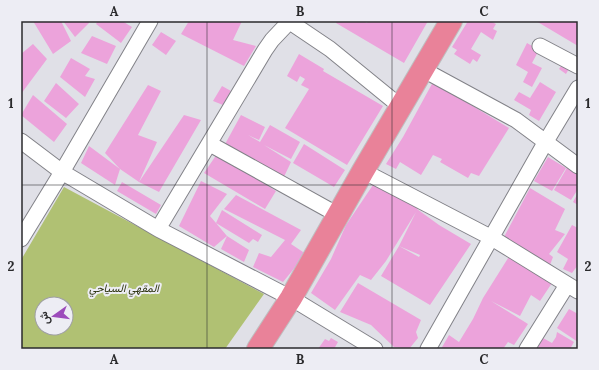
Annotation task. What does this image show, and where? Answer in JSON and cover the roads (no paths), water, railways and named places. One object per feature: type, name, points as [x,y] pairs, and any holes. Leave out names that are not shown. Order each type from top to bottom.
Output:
[{"type":"highway","points":[[258,349],[291,298],[451,21]]},
{"type":"street","points":[[21,239],[150,21]]},
{"type":"street","points":[[158,229],[265,50],[272,40],[290,21],[330,49],[401,107]]},
{"type":"street","points":[[540,46],[578,66]]},
{"type":"street","points":[[422,69],[516,120],[578,166]]},
{"type":"street","points":[[428,349],[545,143],[578,88]]},
{"type":"street","points":[[21,141],[62,172],[158,229],[291,298],[375,349]]},
{"type":"street","points":[[210,144],[338,215]]},
{"type":"street","points":[[363,171],[492,238],[572,288],[527,349]]},
{"type":"park label","name":"المقهي السياحي","points":[[124,288]]}]
